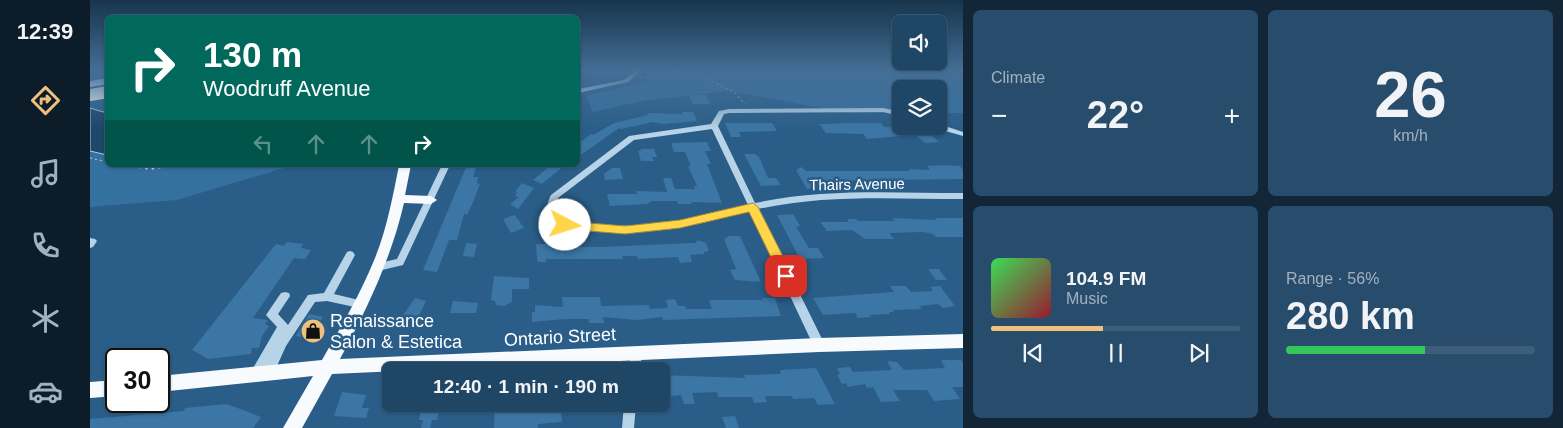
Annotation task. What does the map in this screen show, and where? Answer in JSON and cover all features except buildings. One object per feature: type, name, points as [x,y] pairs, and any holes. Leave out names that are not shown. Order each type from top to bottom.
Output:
[{"type":"highway","points":[[90,95],[105,92]]},
{"type":"main road","points":[[292,428],[327,368],[378,267],[399,199],[405,167]]},
{"type":"main road","points":[[399,199],[431,200]]},
{"type":"main road","name":"Ontario Street","points":[[170,383],[327,368],[820,345],[963,341]]},
{"type":"main road","points":[[90,390],[105,389]]},
{"type":"street","points":[[820,345],[714,126],[721,112],[752,110],[883,110],[892,112]]},
{"type":"street","name":"Thairs Avenue","points":[[714,126],[632,138],[554,197],[550,205],[551,212],[556,219],[565,225],[625,230],[680,224],[753,207],[816,197],[963,196]]},
{"type":"street","points":[[947,129],[963,134]]},
{"type":"street","points":[[378,267],[400,262],[445,167]]},
{"type":"street","points":[[327,297],[350,255]]},
{"type":"street","points":[[262,374],[283,326],[271,315],[285,296]]},
{"type":"street","points":[[262,374],[312,298],[327,297],[360,304]]},
{"type":"street","points":[[635,362],[636,354]]},
{"type":"street","points":[[628,428],[629,412]]},
{"type":"path","points":[[729,90],[735,93],[752,110]]},
{"type":"path","points":[[90,158],[105,161]]},
{"type":"path","points":[[138,167],[150,169],[163,167]]},
{"type":"shaded area","points":[[611,90],[892,90],[892,113],[848,113],[730,91],[647,100],[593,112],[586,96]]},
{"type":"shaded area","points":[[947,90],[963,90],[963,113],[947,113]]},
{"type":"shaded area","points":[[90,108],[105,112],[105,155],[90,151]]},
{"type":"shaded area","points":[[90,151],[105,155],[105,167],[287,167],[177,200],[90,207]]},
{"type":"place","name":"Renaissance Salon & Estetica","points":[[313,331]]},
{"type":"route","points":[[565,225],[625,230],[680,224],[753,207],[786,276]]}]
